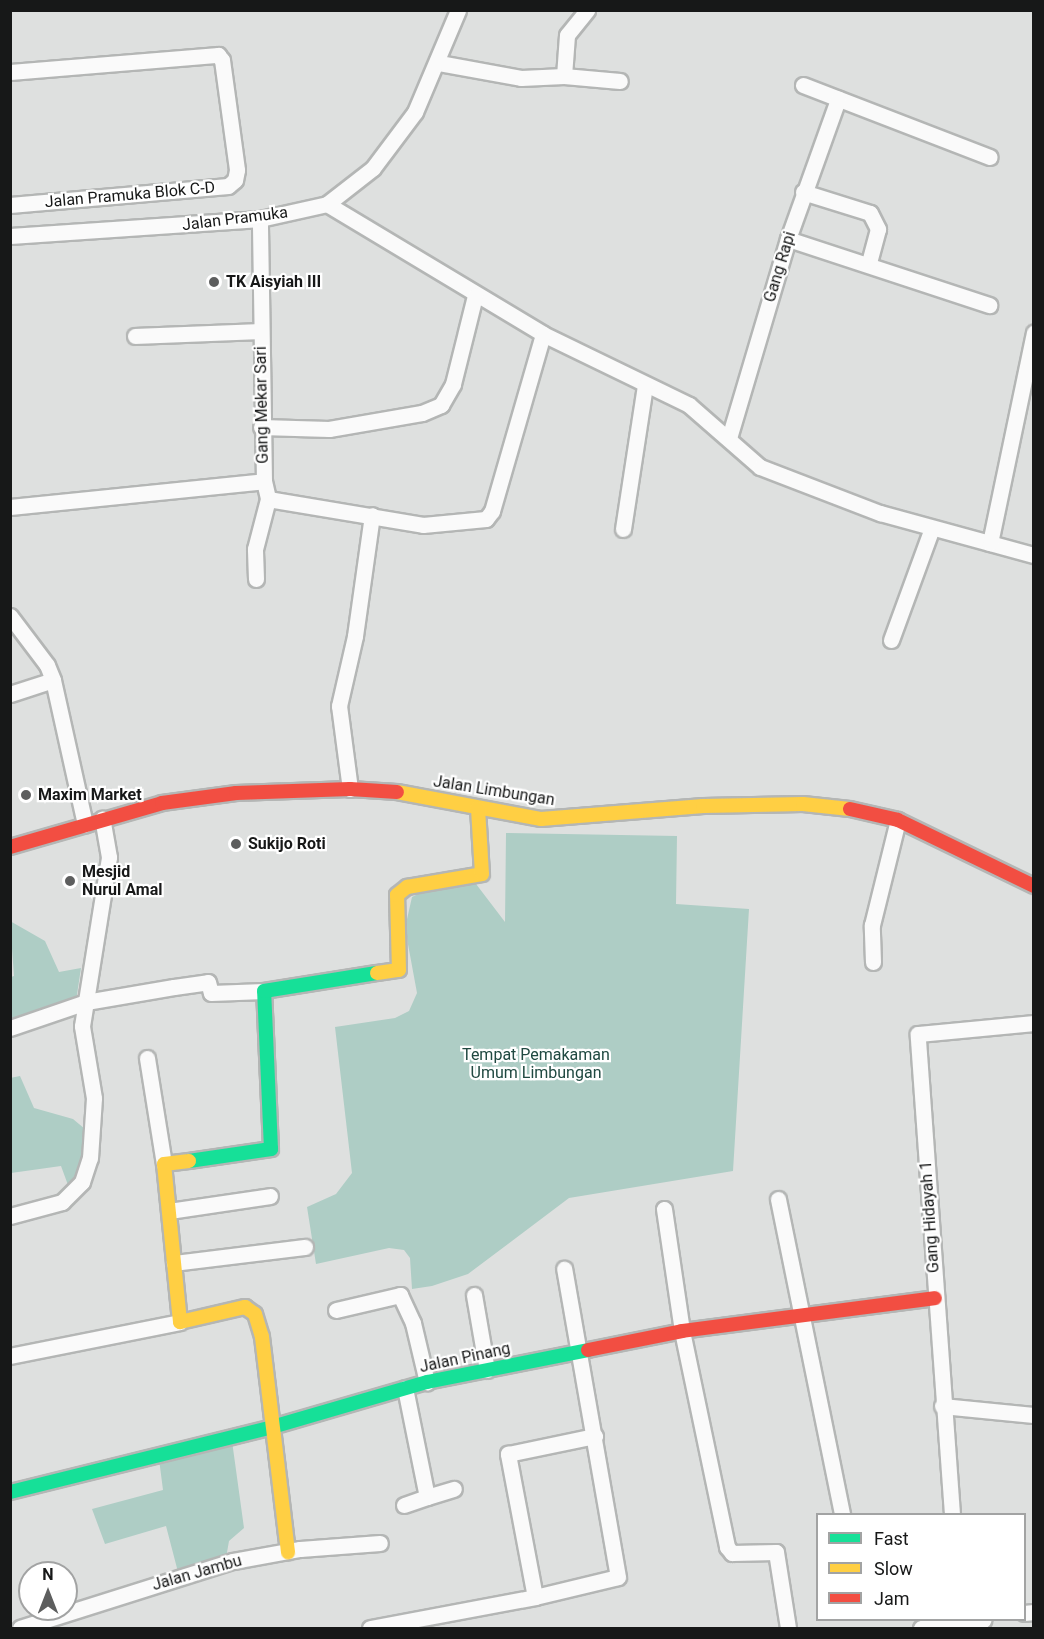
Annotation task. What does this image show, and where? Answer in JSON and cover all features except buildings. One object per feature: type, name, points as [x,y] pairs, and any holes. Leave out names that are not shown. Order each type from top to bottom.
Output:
[{"type":"street","name":"Jalan Pramuka","points":[[10,236],[260,219],[327,204],[373,168],[415,112],[439,63],[458,10]]},
{"type":"street","points":[[564,76],[567,35],[586,10]]},
{"type":"street","name":"Jalan Pramuka Blok C-D","points":[[10,72],[218,55],[222,60],[237,170],[235,180],[228,186],[10,205]]},
{"type":"street","points":[[439,63],[522,78],[564,76],[620,81]]},
{"type":"street","points":[[803,85],[990,157]]},
{"type":"street","name":"Gang Rapi","points":[[729,438],[803,192],[838,99]]},
{"type":"street","points":[[803,192],[870,213],[878,229],[869,263]]},
{"type":"street","points":[[327,204],[407,249],[475,296],[543,334],[689,405],[760,467],[880,513],[1034,555]]},
{"type":"street","name":"Gang Mekar Sari","points":[[10,507],[264,481],[261,427],[260,219]]},
{"type":"street","points":[[788,239],[869,263],[989,305]]},
{"type":"street","points":[[261,427],[329,429],[422,413],[441,405],[453,384],[475,296]]},
{"type":"street","points":[[135,336],[261,331]]},
{"type":"street","points":[[990,543],[1034,333]]},
{"type":"street","points":[[268,498],[372,514],[423,525],[486,519],[492,511],[543,334]]},
{"type":"street","points":[[623,529],[645,385]]},
{"type":"street","points":[[256,579],[255,549],[268,498],[264,481]]},
{"type":"street","points":[[350,789],[339,706],[355,636],[372,514]]},
{"type":"street","points":[[891,639],[933,528]]},
{"type":"street","points":[[10,616],[47,665],[53,680],[85,824]]},
{"type":"street","points":[[10,694],[53,680]]},
{"type":"street","name":"Jalan Limbungan","points":[[10,847],[102,819],[203,796],[350,789],[390,791],[542,819],[703,806],[803,804],[864,810],[898,820],[1034,886]]},
{"type":"street","points":[[10,1028],[86,1002],[208,982],[211,993],[264,991],[399,970],[397,895],[407,887],[482,874],[478,808]]},
{"type":"street","points":[[10,1216],[62,1202],[85,1174],[94,1098],[82,1042],[86,1002],[109,857],[102,819]]},
{"type":"street","points":[[873,962],[872,925],[898,820]]},
{"type":"street","points":[[164,1164],[271,1149],[272,1089],[264,991]]},
{"type":"street","name":"Gang Hidayah 1","points":[[952,1513],[942,1406],[918,1034],[1034,1023]]},
{"type":"street","points":[[147,1058],[164,1164],[180,1322]]},
{"type":"street","points":[[169,1210],[270,1196]]},
{"type":"street","points":[[778,1199],[842,1513]]},
{"type":"street","points":[[664,1209],[682,1331],[727,1547],[732,1553],[776,1552],[788,1629]]},
{"type":"street","points":[[174,1263],[305,1247]]},
{"type":"street","points":[[370,1629],[535,1597],[618,1576],[564,1269]]},
{"type":"street","points":[[336,1310],[400,1295],[413,1323],[427,1382]]},
{"type":"street","points":[[474,1295],[487,1370]]},
{"type":"street","name":"Jalan Pinang","points":[[10,1492],[272,1426],[427,1382],[682,1331],[935,1298]]},
{"type":"street","points":[[10,1356],[180,1322],[230,1308],[245,1307],[255,1314],[262,1337],[288,1552]]},
{"type":"street","points":[[405,1388],[427,1497]]},
{"type":"street","points":[[942,1406],[1034,1415]]},
{"type":"street","points":[[535,1597],[508,1454],[595,1436]]},
{"type":"street","points":[[404,1505],[454,1489]]},
{"type":"street","name":"Jalan Jambu","points":[[20,1629],[233,1560],[380,1543]]},
{"type":"street","points":[[921,1629],[976,1621]]},
{"type":"green space","name":"Tempat Pemakaman Umum Limbungan","points":[[506,833],[677,836],[676,904],[749,909],[733,1171],[569,1198],[468,1274],[432,1286],[412,1289],[410,1258],[404,1250],[389,1248],[316,1264],[307,1207],[336,1194],[352,1173],[335,1027],[395,1018],[409,1011],[417,993],[405,928],[412,897],[432,887],[473,880],[505,922]]},
{"type":"green space","points":[[10,921],[45,941],[59,972],[81,968],[76,1001],[11,1023],[11,977],[14,976]]},
{"type":"green space","points":[[20,1076],[34,1108],[73,1119],[85,1129],[78,1178],[68,1185],[61,1166],[11,1173],[10,1078]]},
{"type":"green space","points":[[232,1441],[244,1528],[229,1541],[226,1558],[178,1572],[166,1526],[105,1544],[92,1509],[163,1490],[159,1459]]},
{"type":"traffic: fast","points":[[189,1161],[271,1149],[264,991],[377,973]]},
{"type":"traffic: fast","points":[[10,1492],[272,1427],[427,1382],[588,1350]]},
{"type":"traffic: slow","points":[[397,792],[541,819],[703,806],[803,804],[850,809]]},
{"type":"traffic: slow","points":[[377,973],[399,970],[397,895],[407,887],[482,874],[478,808]]},
{"type":"traffic: slow","points":[[189,1161],[164,1164],[180,1322],[245,1307],[255,1314],[262,1337],[288,1552]]},
{"type":"traffic: jam","points":[[10,847],[162,803],[236,793],[350,789],[397,792]]},
{"type":"traffic: jam","points":[[850,809],[898,820],[1034,886]]},
{"type":"traffic: jam","points":[[588,1350],[682,1331],[935,1298]]},
{"type":"place","name":"TK Aisyiah III","points":[[214,282]]},
{"type":"place","name":"Maxim Market","points":[[26,795]]},
{"type":"place","name":"Sukijo Roti","points":[[236,844]]},
{"type":"place","name":"Mesjid Nurul Amal","points":[[70,881]]}]
